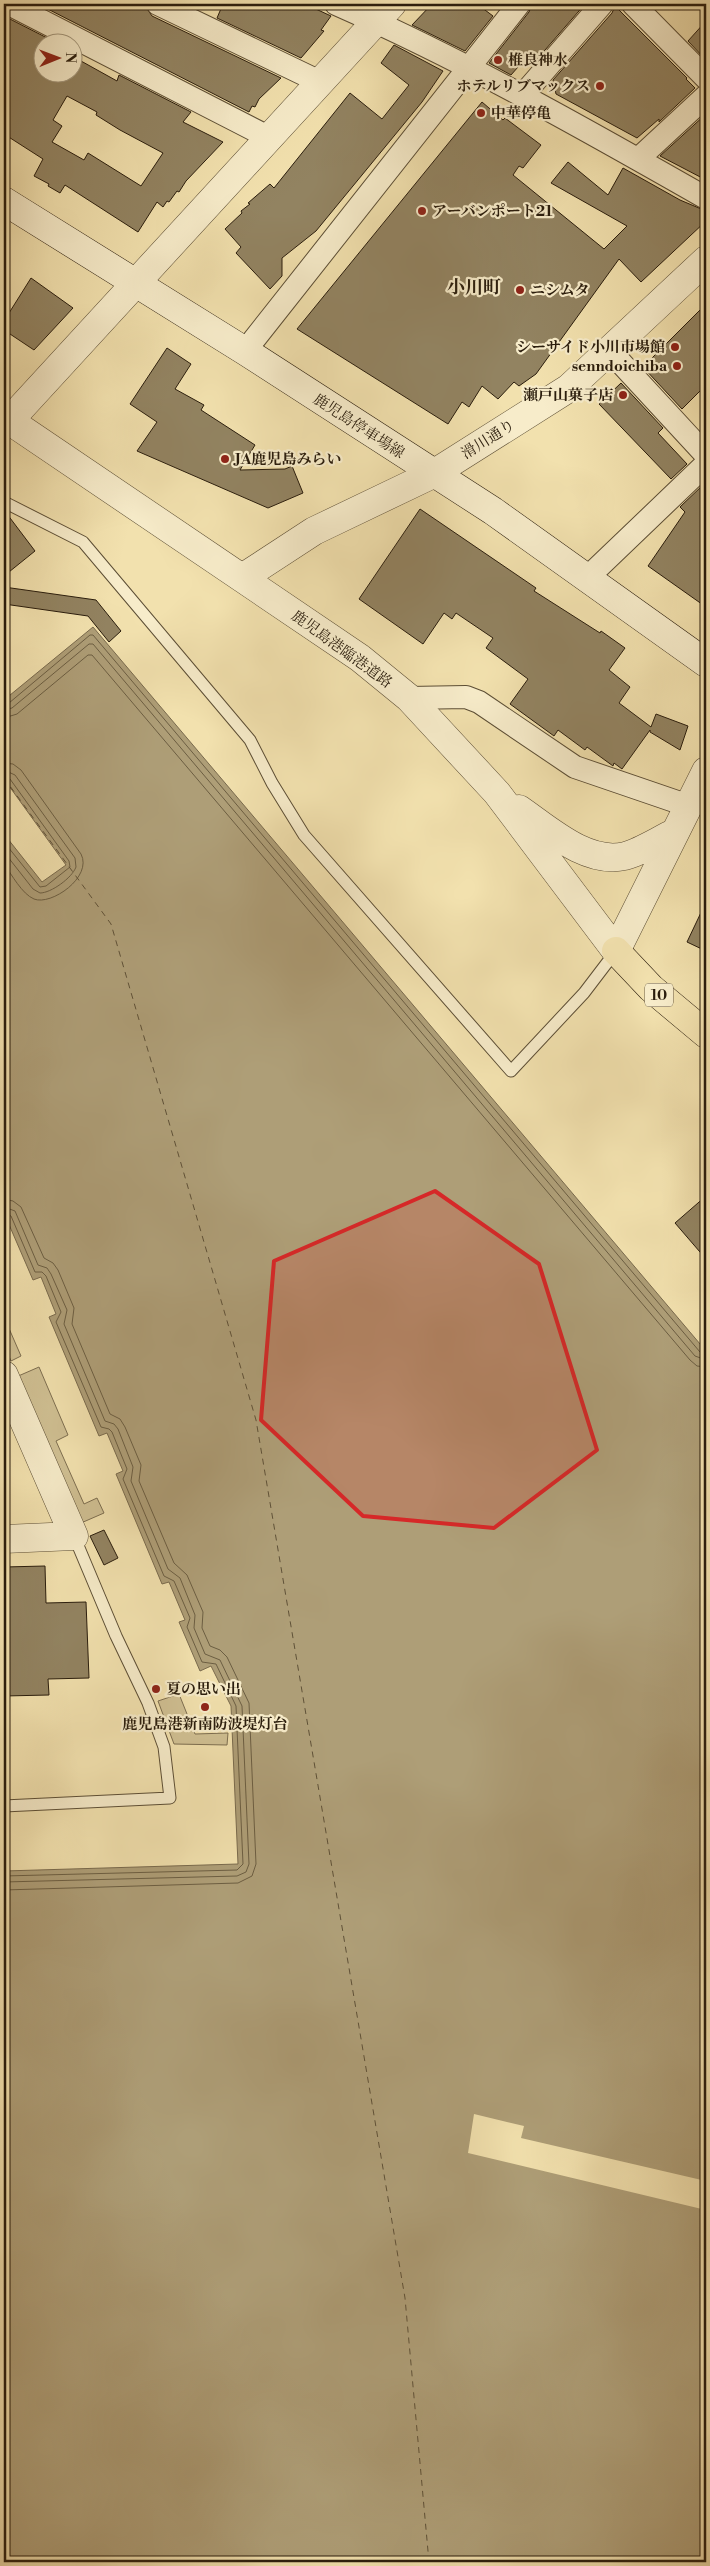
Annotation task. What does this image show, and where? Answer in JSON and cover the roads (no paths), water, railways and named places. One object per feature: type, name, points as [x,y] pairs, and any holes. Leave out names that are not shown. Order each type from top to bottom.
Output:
[{"type":"highway","name":"10","points":[[616,951],[651,988],[706,1034]]},
{"type":"street","points":[[9,4],[270,138]]},
{"type":"street","points":[[158,4],[320,82]]},
{"type":"street","points":[[336,4],[384,12],[468,69],[522,96],[706,198]]},
{"type":"street","points":[[245,351],[519,4]]},
{"type":"street","points":[[522,96],[602,4]]},
{"type":"street","points":[[633,4],[706,78]]},
{"type":"street","points":[[5,423],[270,138],[384,12]]},
{"type":"street","points":[[638,159],[706,96]]},
{"type":"street","name":"鹿児島停車場線","points":[[4,201],[245,351],[493,511],[706,663]]},
{"type":"street","name":"滑川通り","points":[[242,578],[314,531],[433,474],[569,388],[706,260]]},
{"type":"street","points":[[587,578],[704,451],[610,351]]},
{"type":"street","name":"鹿児島港臨港道路","points":[[5,423],[242,578],[360,658],[409,698],[497,794],[616,951]]},
{"type":"street","points":[[409,698],[466,697],[479,702],[575,767],[689,806]]},
{"type":"street","points":[[616,951],[706,771]]},
{"type":"street","points":[[497,794],[561,838],[589,852],[609,858],[627,856],[674,833]]},
{"type":"street","points":[[4,1375],[74,1536],[4,1540]]},
{"type":"lane","points":[[4,502],[83,542],[250,740],[272,783],[304,835],[511,1070],[584,993],[616,951]]},
{"type":"lane","points":[[4,1806],[170,1798],[164,1747],[148,1702],[116,1636],[74,1536]]},
{"type":"water","points":[[93,627],[706,1351],[706,2562],[4,2562],[4,1871],[238,1864],[231,1706],[211,1666],[200,1671],[179,1622],[185,1620],[169,1582],[162,1584],[116,1474],[123,1471],[107,1433],[99,1436],[49,1317],[56,1314],[41,1277],[33,1280],[4,1213],[4,834],[42,882],[66,865],[4,779],[4,700]]},
{"type":"place","name":"椎良神水","points":[[498,60]]},
{"type":"place","name":"ホテルリブマックス","points":[[600,86]]},
{"type":"place","name":"中華停亀","points":[[481,113]]},
{"type":"place","name":"アーバンポート21","points":[[422,211]]},
{"type":"place","name":"ニシムタ","points":[[520,290]]},
{"type":"place","name":"シーサイド小川市場館","points":[[675,347]]},
{"type":"place","name":"senndoichiba","points":[[677,366]]},
{"type":"place","name":"瀬戸山菓子店","points":[[623,395]]},
{"type":"place","name":"JA鹿児島みらい","points":[[225,459]]},
{"type":"place","name":"夏の思い出","points":[[156,1689]]},
{"type":"place","name":"鹿児島港新南防波堤灯台","points":[[205,1707]]},
{"type":"district","name":"小川町","points":[[474,287]]}]
